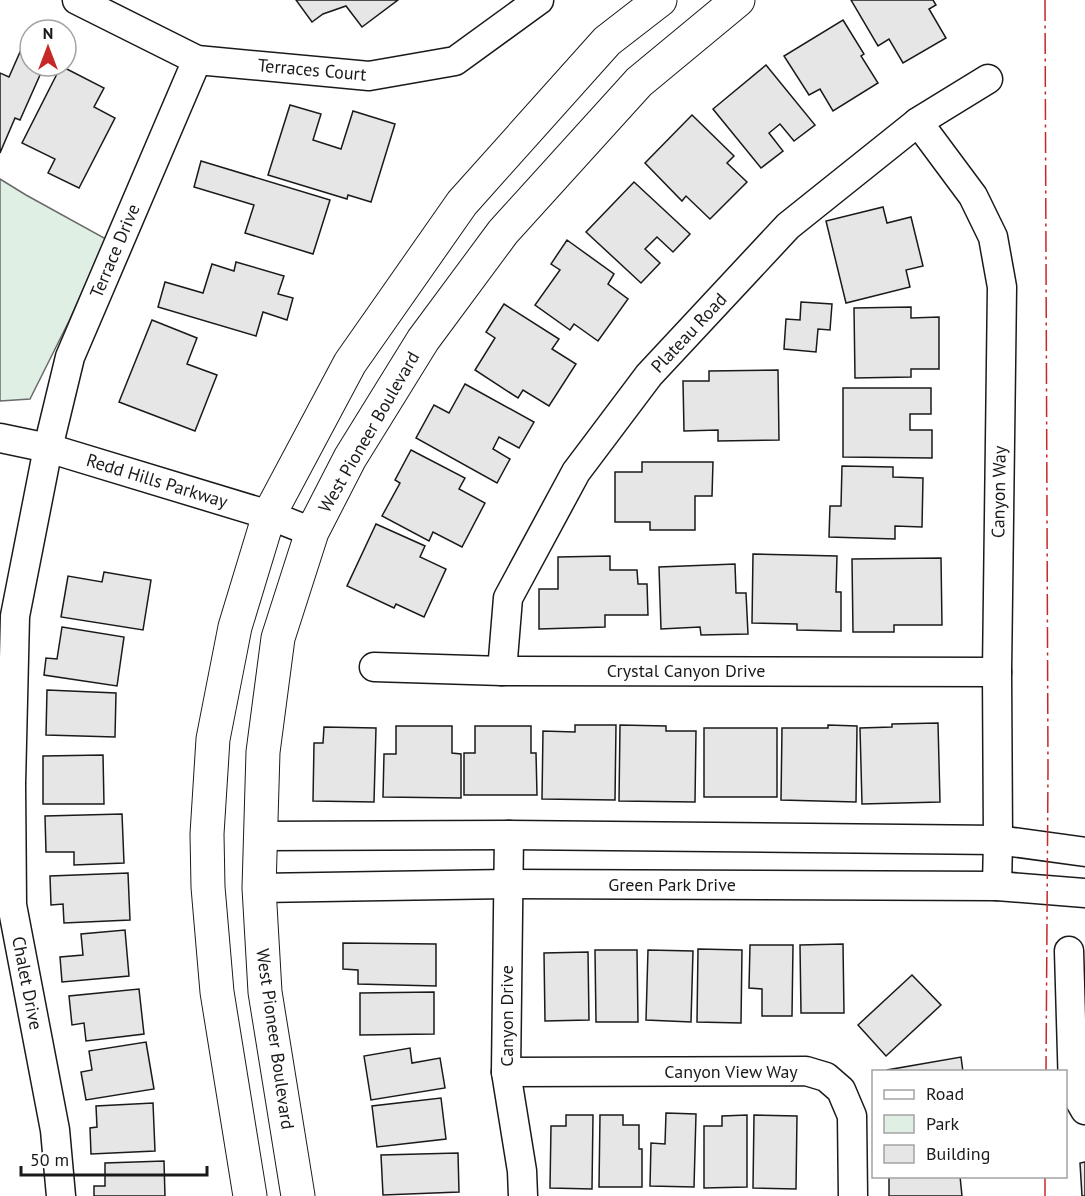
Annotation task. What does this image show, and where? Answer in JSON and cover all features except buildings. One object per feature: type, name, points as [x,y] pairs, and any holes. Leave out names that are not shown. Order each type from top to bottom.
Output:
[{"type":"main road","points":[[250,1196],[217,992],[208,887],[207,834],[213,739],[235,627],[269,515],[350,363],[462,203],[606,41],[660,0]]},
{"type":"main road","name":"West Pioneer Boulevard","points":[[298,1196],[265,992],[259,888],[260,836],[263,752],[278,638],[312,532],[350,458],[423,340],[503,232],[639,82],[738,0]]},
{"type":"street","name":"Terraces Court","points":[[77,0],[196,60],[369,76],[454,61],[539,0]]},
{"type":"street","name":"Terrace Drive","points":[[48,448],[69,357],[196,60]]},
{"type":"street","name":"Plateau Road","points":[[502,670],[508,598],[576,472],[649,375],[788,226],[918,122],[988,79]]},
{"type":"street","name":"Canyon Way","points":[[918,122],[973,196],[993,237],[1002,287],[997,886]]},
{"type":"street","name":"Redd Hills Parkway","points":[[0,438],[48,448],[269,515],[312,532]]},
{"type":"street","name":"Chalet Drive","points":[[48,448],[15,616],[6,905],[55,1130],[61,1196]]},
{"type":"street","name":"Crystal Canyon Drive","points":[[374,667],[502,670],[997,672]]},
{"type":"street","points":[[260,836],[509,835],[998,840],[1085,852]]},
{"type":"street","name":"Canyon Drive","points":[[509,835],[506,1072],[522,1171],[523,1196]]},
{"type":"street","name":"Green Park Drive","points":[[259,888],[508,884],[997,886],[1085,893]]},
{"type":"street","points":[[1069,951],[1073,1089],[1085,1110]]},
{"type":"street","name":"Canyon View Way","points":[[506,1072],[806,1071],[826,1077],[841,1090],[852,1116],[853,1196]]},
{"type":"green space","points":[[0,179],[106,239],[30,399],[0,401]]},
{"type":"power","points":[[1045,0],[1048,770],[1046,1070]]},
{"type":"power","points":[[1045,1178],[1045,1196]]}]
